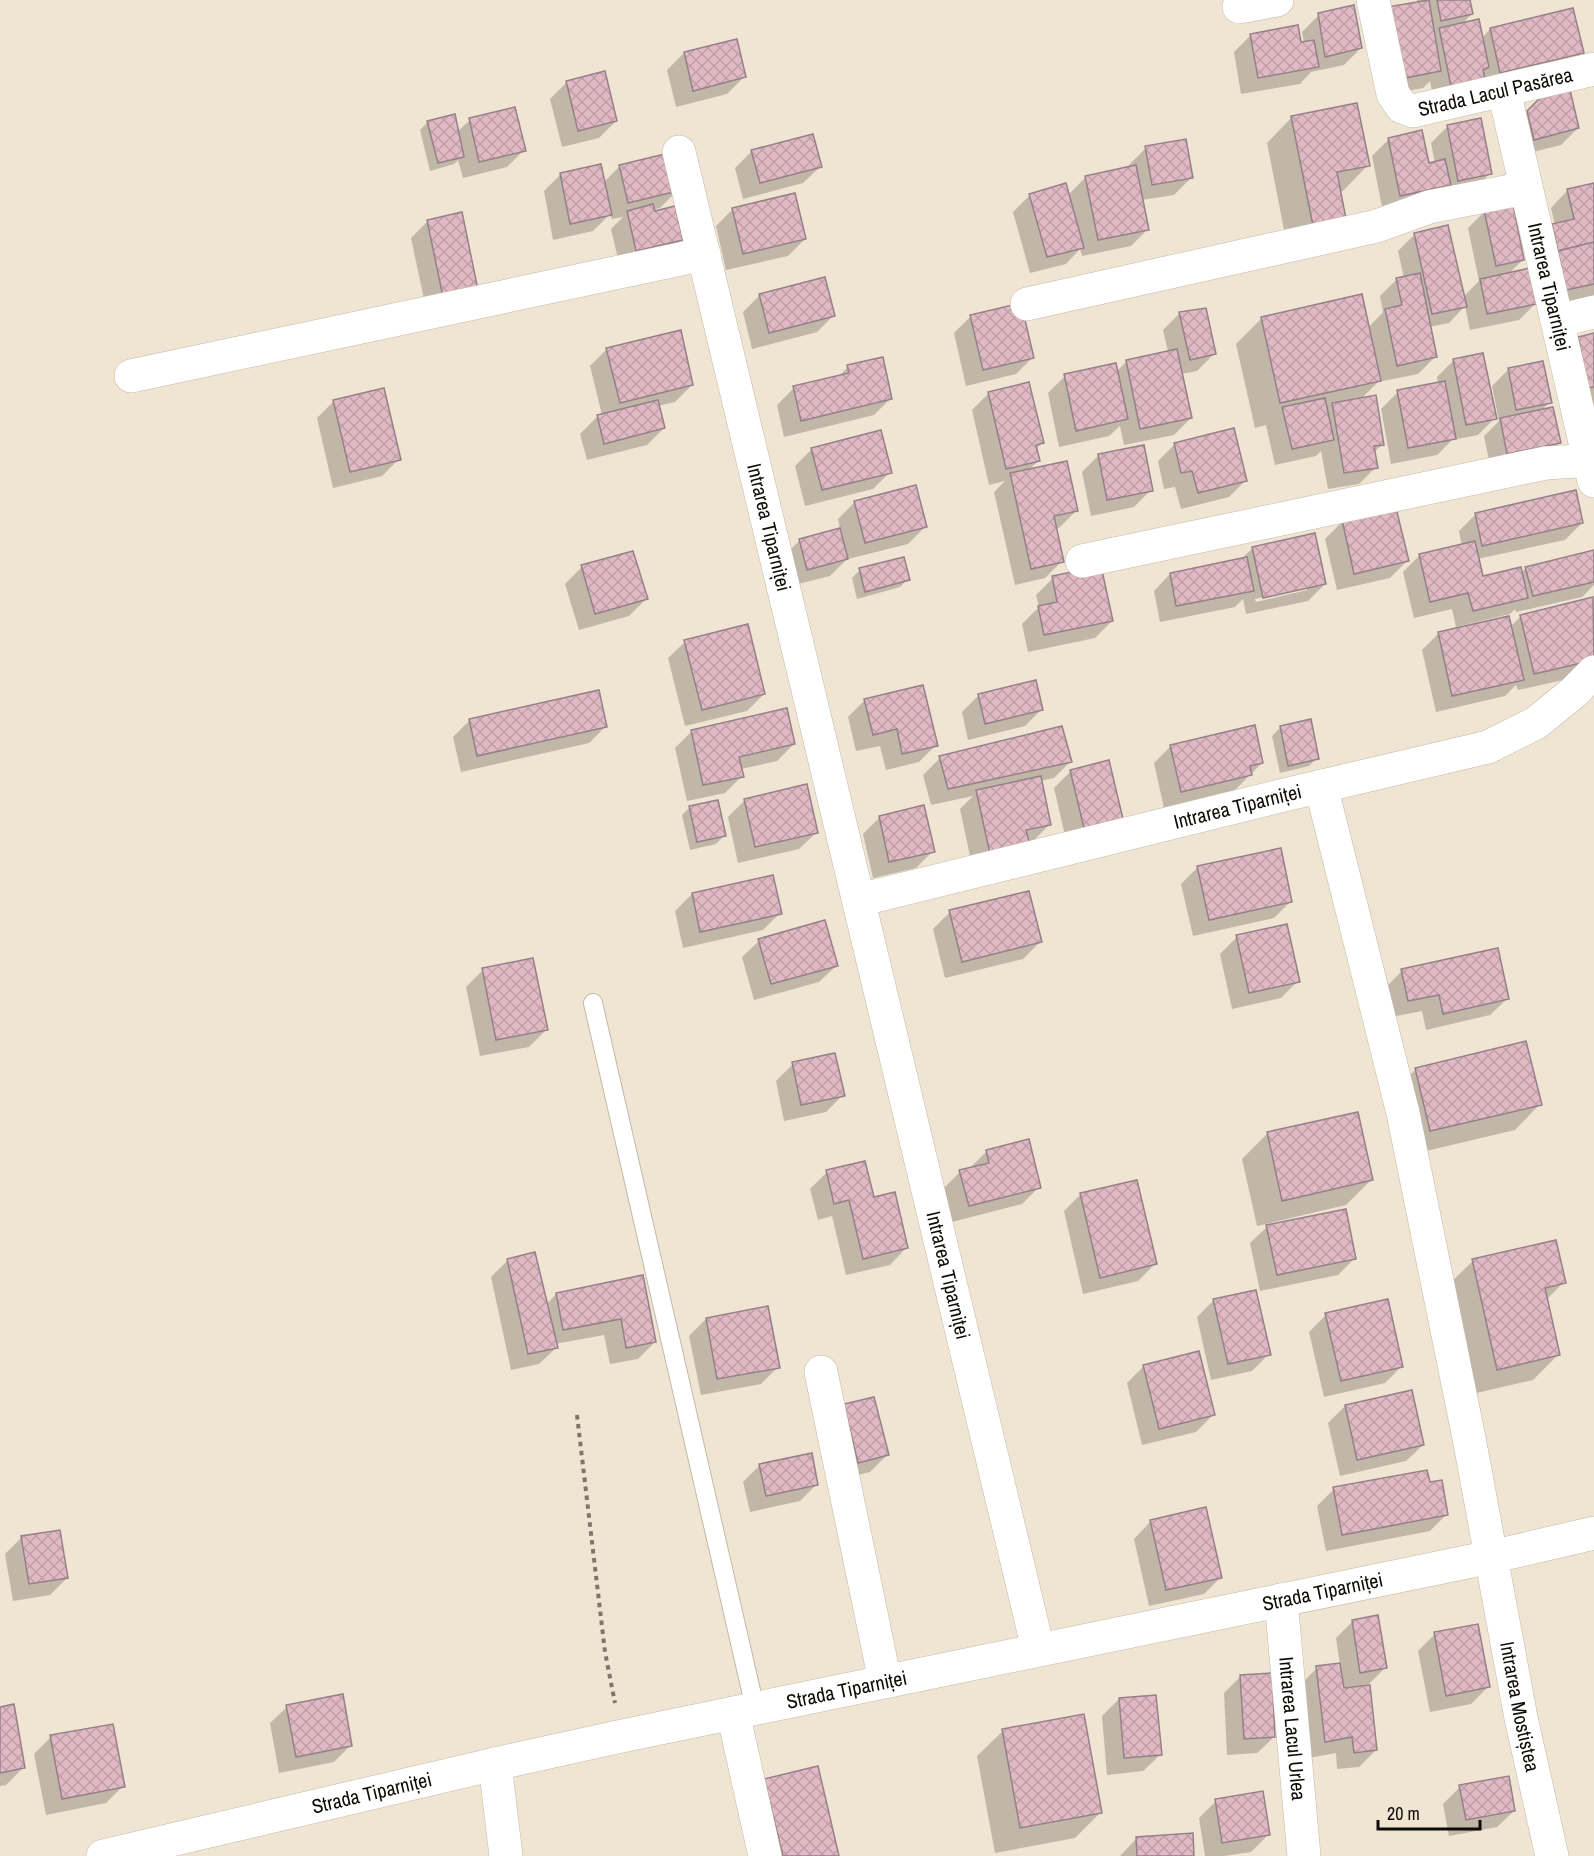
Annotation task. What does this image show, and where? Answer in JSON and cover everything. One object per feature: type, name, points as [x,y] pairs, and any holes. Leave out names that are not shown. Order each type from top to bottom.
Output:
[{"type":"street","points":[[1239,7],[1277,0]]},
{"type":"street","name":"Strada Lacul Pasărea","points":[[1373,0],[1393,94],[1402,107],[1413,111],[1504,92],[1594,69]]},
{"type":"street","name":"Intrarea Tiparniței","points":[[1504,92],[1592,467]]},
{"type":"street","name":"Intrarea Tiparniței","points":[[679,152],[1038,1649]]},
{"type":"street","points":[[1027,304],[1377,225],[1429,207],[1526,188]]},
{"type":"street","points":[[131,376],[704,254]]},
{"type":"street","points":[[1557,321],[1594,312]]},
{"type":"street","points":[[1082,561],[1545,463],[1592,467]]},
{"type":"street","name":"Intrarea Tiparniței","points":[[860,900],[1488,747],[1536,723],[1574,692],[1594,672]]},
{"type":"street","name":"Intrarea Mostiștea","points":[[1321,786],[1403,1113],[1521,1718],[1552,1856]]},
{"type":"street","points":[[821,1372],[885,1681]]},
{"type":"street","name":"Strada Tiparniței","points":[[103,1856],[622,1736],[1491,1557],[1594,1533]]},
{"type":"street","name":"Intrarea Lacul Urlea","points":[[1281,1600],[1304,1856]]},
{"type":"street","points":[[744,1710],[765,1856]]},
{"type":"street","points":[[495,1764],[506,1856]]},
{"type":"lane","points":[[593,1004],[744,1710]]},
{"type":"path","points":[[577,1415],[605,1652],[622,1736]]},
{"type":"building","points":[[1429,0],[1441,71],[1400,79],[1387,7]]},
{"type":"building","points":[[1437,0],[1470,0],[1473,14],[1441,21]]},
{"type":"building","points":[[1354,5],[1362,48],[1325,57],[1318,13]]},
{"type":"building","points":[[1573,8],[1584,53],[1500,73],[1490,28]]},
{"type":"building","points":[[1479,19],[1489,67],[1483,70],[1486,84],[1452,91],[1439,28]]},
{"type":"building","points":[[1298,25],[1301,42],[1314,40],[1319,67],[1258,78],[1250,34]]},
{"type":"building","points":[[737,39],[746,77],[693,91],[684,52]]},
{"type":"building","points":[[605,71],[617,121],[578,131],[566,81]]},
{"type":"building","points":[[1570,90],[1579,128],[1534,140],[1527,111],[1540,98]]},
{"type":"building","points":[[1357,103],[1370,166],[1337,172],[1346,219],[1313,226],[1291,116]]},
{"type":"building","points":[[515,107],[526,151],[479,162],[469,118]]},
{"type":"building","points":[[455,114],[464,157],[438,163],[427,121]]},
{"type":"building","points":[[1481,118],[1492,174],[1458,181],[1447,125]]},
{"type":"building","points":[[1422,130],[1429,163],[1445,159],[1451,185],[1400,196],[1388,138]]},
{"type":"building","points":[[813,134],[822,167],[760,183],[751,150]]},
{"type":"building","points":[[1186,139],[1193,178],[1152,185],[1145,146]]},
{"type":"building","points":[[669,153],[678,191],[628,203],[619,165]]},
{"type":"building","points":[[601,164],[612,215],[570,224],[560,173]]},
{"type":"building","points":[[1136,165],[1149,230],[1098,240],[1085,176]]},
{"type":"building","points":[[1066,183],[1084,248],[1047,257],[1029,194]]},
{"type":"building","points":[[1594,183],[1594,242],[1558,251],[1552,224],[1574,219],[1567,189]]},
{"type":"building","points":[[795,193],[806,239],[743,254],[732,208]]},
{"type":"building","points":[[653,204],[655,211],[675,206],[683,240],[636,251],[627,211]]},
{"type":"building","points":[[1513,204],[1524,260],[1496,266],[1484,210]]},
{"type":"building","points":[[462,212],[478,290],[443,297],[427,220]]},
{"type":"building","points":[[1448,225],[1467,307],[1432,314],[1414,233]]},
{"type":"building","points":[[1594,242],[1594,284],[1566,290],[1558,251]]},
{"type":"building","points":[[1530,268],[1537,304],[1487,314],[1480,279]]},
{"type":"building","points":[[1420,273],[1437,357],[1397,366],[1385,309],[1402,305],[1396,278]]},
{"type":"building","points":[[825,277],[835,316],[769,333],[759,294]]},
{"type":"building","points":[[1362,294],[1381,381],[1280,403],[1261,317]]},
{"type":"building","points":[[1021,303],[1034,358],[983,370],[970,315]]},
{"type":"building","points":[[1206,308],[1216,354],[1190,360],[1179,312]]},
{"type":"building","points":[[681,330],[693,385],[620,403],[606,348]]},
{"type":"building","points":[[1594,333],[1594,387],[1588,388],[1578,337]]},
{"type":"building","points":[[1177,349],[1192,418],[1140,429],[1126,360]]},
{"type":"building","points":[[1483,353],[1497,419],[1466,425],[1453,359]]},
{"type":"building","points":[[883,357],[892,399],[801,421],[793,386],[849,373],[847,365]]},
{"type":"building","points":[[1543,361],[1552,403],[1516,410],[1508,368]]},
{"type":"building","points":[[1116,363],[1128,419],[1076,431],[1064,374]]},
{"type":"building","points":[[1445,381],[1456,439],[1408,448],[1397,390]]},
{"type":"building","points":[[1029,382],[1044,443],[1036,445],[1040,461],[1006,469],[988,392]]},
{"type":"building","points":[[384,388],[401,460],[350,472],[333,400]]},
{"type":"building","points":[[1376,395],[1384,445],[1374,446],[1378,468],[1344,473],[1332,403]]},
{"type":"building","points":[[1325,398],[1334,440],[1292,449],[1282,407]]},
{"type":"building","points":[[658,400],[665,428],[604,444],[597,415]]},
{"type":"building","points":[[1553,407],[1561,443],[1507,454],[1500,418]]},
{"type":"building","points":[[1234,428],[1247,481],[1198,493],[1192,471],[1181,473],[1174,443]]},
{"type":"building","points":[[881,430],[892,473],[822,490],[811,448]]},
{"type":"building","points":[[1144,445],[1153,491],[1107,500],[1098,454]]},
{"type":"building","points":[[1067,461],[1078,511],[1054,516],[1064,562],[1031,569],[1010,473]]},
{"type":"building","points":[[916,485],[927,527],[865,543],[854,501]]},
{"type":"building","points":[[1576,490],[1583,523],[1482,546],[1475,513]]},
{"type":"building","points":[[1396,508],[1409,561],[1354,574],[1342,520]]},
{"type":"building","points":[[840,528],[848,559],[807,570],[799,539]]},
{"type":"building","points":[[1315,533],[1326,584],[1263,598],[1252,547]]},
{"type":"building","points":[[1475,541],[1483,576],[1521,567],[1528,598],[1473,611],[1468,593],[1430,602],[1419,554]]},
{"type":"building","points":[[1594,550],[1594,582],[1533,596],[1525,567]]},
{"type":"building","points":[[633,551],[648,599],[595,614],[581,565]]},
{"type":"building","points":[[904,557],[910,580],[865,592],[859,568]]},
{"type":"building","points":[[1247,557],[1254,591],[1176,606],[1170,573]]},
{"type":"building","points":[[1101,566],[1113,621],[1044,635],[1038,606],[1057,602],[1052,576]]},
{"type":"building","points":[[1593,597],[1594,658],[1590,661],[1534,674],[1520,615]]},
{"type":"building","points":[[1509,616],[1524,680],[1452,696],[1438,632]]},
{"type":"building","points":[[748,624],[765,694],[702,710],[684,640]]},
{"type":"building","points":[[1036,680],[1043,710],[985,724],[978,694]]},
{"type":"building","points":[[923,685],[938,746],[902,754],[897,729],[873,735],[864,699]]},
{"type":"building","points":[[599,690],[607,727],[477,756],[469,719]]},
{"type":"building","points":[[787,708],[795,744],[739,757],[744,777],[703,785],[691,730]]},
{"type":"building","points":[[1311,719],[1319,759],[1288,766],[1280,726]]},
{"type":"building","points":[[1255,725],[1263,763],[1250,766],[1252,775],[1181,792],[1170,745]]},
{"type":"building","points":[[1062,726],[1072,762],[948,789],[939,756]]},
{"type":"building","points":[[1109,760],[1123,819],[1084,828],[1070,770]]},
{"type":"building","points":[[1041,776],[1051,825],[1026,830],[1030,845],[990,854],[976,790]]},
{"type":"building","points":[[807,784],[818,833],[755,847],[744,799]]},
{"type":"building","points":[[718,800],[726,836],[697,842],[689,806]]},
{"type":"building","points":[[924,805],[935,852],[889,862],[879,816]]},
{"type":"building","points":[[1281,848],[1292,902],[1209,920],[1197,866]]},
{"type":"building","points":[[773,875],[782,914],[700,932],[692,893]]},
{"type":"building","points":[[1029,891],[1042,942],[962,962],[949,910]]},
{"type":"building","points":[[825,920],[838,966],[771,984],[758,939]]},
{"type":"building","points":[[1287,924],[1300,982],[1249,993],[1236,935]]},
{"type":"building","points":[[1498,948],[1509,999],[1443,1014],[1439,995],[1408,1001],[1401,969]]},
{"type":"building","points":[[533,958],[548,1030],[496,1040],[482,968]]},
{"type":"building","points":[[1526,1041],[1542,1105],[1430,1131],[1415,1068]]},
{"type":"building","points":[[835,1053],[845,1096],[801,1105],[792,1062]]},
{"type":"building","points":[[1358,1112],[1373,1180],[1282,1201],[1267,1132]]},
{"type":"building","points":[[1029,1139],[1041,1188],[969,1206],[959,1170],[989,1163],[986,1150]]},
{"type":"building","points":[[865,1161],[874,1197],[895,1192],[908,1248],[863,1259],[849,1200],[834,1204],[826,1170]]},
{"type":"building","points":[[1137,1180],[1157,1264],[1100,1278],[1080,1193]]},
{"type":"building","points":[[1346,1209],[1356,1259],[1277,1275],[1266,1225]]},
{"type":"building","points":[[1556,1240],[1566,1283],[1545,1288],[1560,1355],[1497,1370],[1472,1259]]},
{"type":"building","points":[[535,1252],[558,1348],[528,1354],[507,1259]]},
{"type":"building","points":[[643,1275],[656,1342],[626,1348],[621,1319],[563,1330],[556,1293]]},
{"type":"building","points":[[1256,1290],[1271,1355],[1228,1364],[1213,1299]]},
{"type":"building","points":[[1388,1299],[1403,1367],[1341,1381],[1325,1313]]},
{"type":"building","points":[[768,1306],[780,1368],[717,1379],[706,1318]]},
{"type":"building","points":[[1199,1351],[1215,1415],[1159,1429],[1143,1365]]},
{"type":"building","points":[[1412,1390],[1424,1445],[1357,1460],[1345,1405]]},
{"type":"building","points":[[874,1397],[889,1455],[858,1463],[844,1404]]},
{"type":"building","points":[[812,1453],[818,1485],[766,1496],[759,1464]]},
{"type":"building","points":[[1427,1470],[1430,1482],[1442,1480],[1448,1515],[1342,1535],[1333,1487]]},
{"type":"building","points":[[1206,1507],[1222,1578],[1166,1590],[1150,1520]]},
{"type":"building","points":[[60,1530],[68,1578],[29,1584],[21,1536]]},
{"type":"building","points":[[1378,1615],[1387,1668],[1360,1673],[1352,1620]]},
{"type":"building","points":[[1478,1624],[1490,1687],[1446,1696],[1434,1632]]},
{"type":"building","points":[[1340,1663],[1344,1688],[1370,1685],[1377,1750],[1354,1753],[1352,1737],[1325,1742],[1316,1666]]},
{"type":"building","points":[[1272,1673],[1275,1737],[1244,1739],[1240,1675]]},
{"type":"building","points":[[343,1694],[352,1746],[296,1757],[286,1705]]},
{"type":"building","points":[[1156,1695],[1162,1755],[1124,1758],[1119,1698]]},
{"type":"building","points":[[14,1704],[25,1768],[0,1773],[0,1707]]},
{"type":"building","points":[[1084,1714],[1102,1813],[1020,1828],[1002,1729]]},
{"type":"building","points":[[113,1724],[125,1787],[62,1799],[50,1735]]},
{"type":"building","points":[[818,1766],[839,1856],[783,1856],[764,1779]]},
{"type":"building","points":[[1509,1776],[1515,1811],[1466,1820],[1459,1785]]},
{"type":"building","points":[[1263,1791],[1270,1835],[1222,1843],[1215,1799]]},
{"type":"building","points":[[1193,1833],[1194,1856],[1137,1856],[1136,1837]]}]
